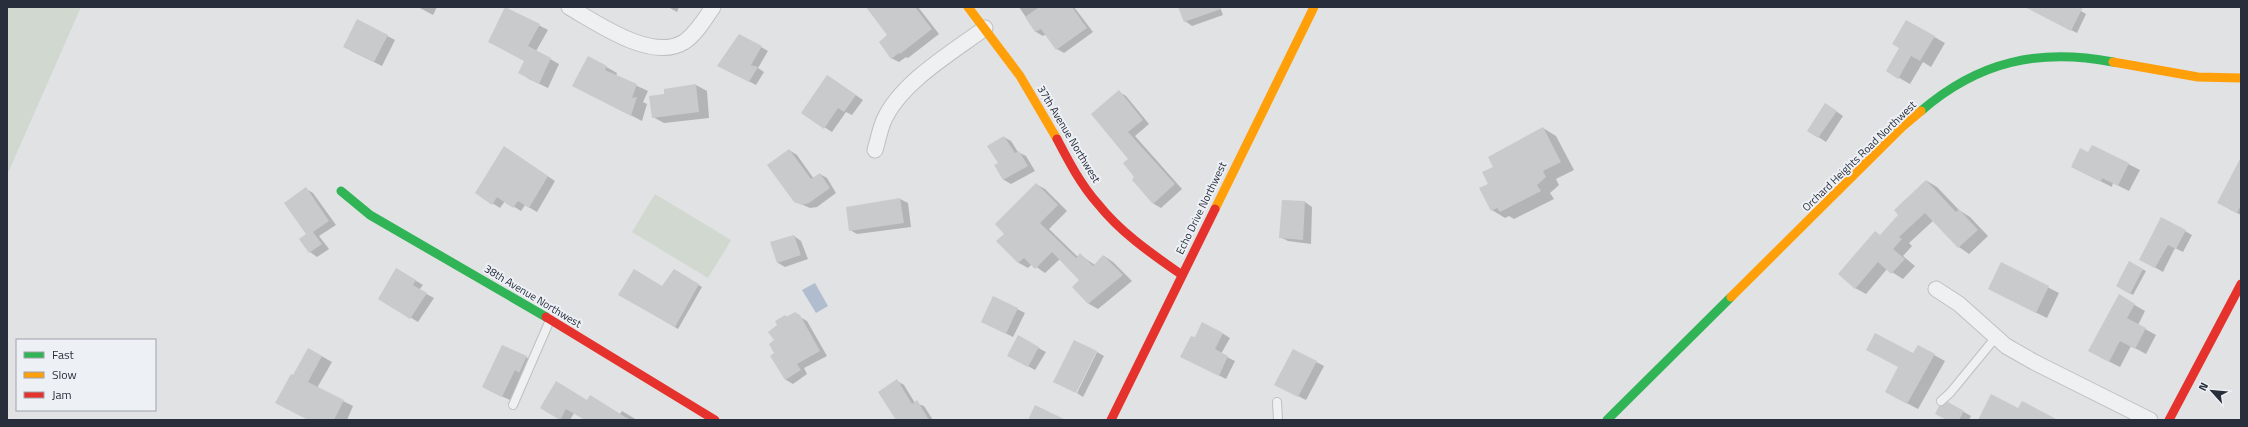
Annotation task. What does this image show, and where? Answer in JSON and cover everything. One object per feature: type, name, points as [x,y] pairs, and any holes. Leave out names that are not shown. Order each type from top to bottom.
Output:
[{"type":"street","points":[[569,7],[641,45],[662,48],[683,42],[695,31],[713,7]]},
{"type":"street","name":"37th Avenue Northwest","points":[[968,7],[985,28],[1036,100],[1066,156],[1098,204],[1142,247],[1182,275]]},
{"type":"street","name":"Echo Drive Northwest","points":[[1110,420],[1314,7]]},
{"type":"street","points":[[875,150],[884,120],[900,95],[928,70],[985,28]]},
{"type":"street","name":"Orchard Heights Road Northwest","points":[[1607,420],[1834,197],[1902,127],[1929,104],[1980,72],[2016,60],[2064,56],[2093,58],[2198,77],[2241,78]]},
{"type":"street","name":"38th Avenue Northwest","points":[[341,192],[370,215],[550,320],[715,420]]},
{"type":"street","points":[[2168,420],[2241,284]]},
{"type":"street","points":[[1936,289],[1959,304],[2006,346],[2034,362],[2150,420]]},
{"type":"lane","points":[[513,405],[550,320]]},
{"type":"lane","points":[[1941,401],[1950,393],[1996,337]]},
{"type":"lane","points":[[1277,402],[1278,420]]},
{"type":"shaded area","points":[[7,7],[81,7],[7,175]]},
{"type":"shaded area","points":[[655,194],[731,240],[708,278],[632,232]]},
{"type":"water","points":[[815,283],[828,306],[816,313],[802,290]]},
{"type":"building","points":[[505,7],[540,24],[528,46],[551,58],[539,84],[518,73],[524,61],[488,42]]},
{"type":"building","points":[[866,7],[915,7],[932,29],[900,54],[899,53],[891,59],[879,42],[887,35]]},
{"type":"building","points":[[1039,7],[1072,7],[1087,28],[1056,50],[1041,29],[1035,32],[1025,17]]},
{"type":"building","points":[[1178,7],[1221,7],[1221,9],[1184,22]]},
{"type":"building","points":[[2025,7],[2083,7],[2071,31]]},
{"type":"building","points":[[357,19],[388,35],[374,62],[343,47]]},
{"type":"building","points":[[1906,20],[1935,36],[1920,61],[1911,56],[1898,79],[1886,71],[1899,48],[1892,44]]},
{"type":"building","points":[[739,34],[762,46],[751,65],[758,67],[749,82],[717,66]]},
{"type":"building","points":[[588,56],[607,66],[605,70],[637,84],[632,98],[637,97],[631,116],[572,86]]},
{"type":"building","points":[[827,75],[856,95],[844,112],[838,108],[824,129],[801,113]]},
{"type":"building","points":[[696,84],[699,112],[652,118],[649,96],[664,94],[664,89]]},
{"type":"building","points":[[1119,90],[1143,120],[1128,132],[1175,184],[1153,204],[1132,180],[1134,177],[1123,163],[1128,159],[1091,114]]},
{"type":"building","points":[[1825,103],[1837,111],[1818,138],[1807,131]]},
{"type":"building","points":[[1543,127],[1561,162],[1543,171],[1546,177],[1537,185],[1541,191],[1500,212],[1497,208],[1491,211],[1479,188],[1488,184],[1482,172],[1493,167],[1488,157]]},
{"type":"building","points":[[1004,136],[1015,153],[1019,151],[1028,166],[1003,180],[994,165],[998,163],[987,146]]},
{"type":"building","points":[[2092,145],[2129,163],[2118,186],[2102,178],[2101,182],[2071,167],[2080,148],[2088,152]]},
{"type":"building","points":[[504,146],[548,176],[529,208],[518,201],[513,208],[497,197],[492,205],[475,193]]},
{"type":"building","points":[[789,149],[811,179],[820,173],[830,188],[809,203],[802,205],[794,202],[767,165]]},
{"type":"building","points":[[2241,157],[2241,205],[2237,213],[2217,203]]},
{"type":"building","points":[[1926,180],[1956,212],[1959,209],[1978,230],[1958,248],[1925,213],[1899,237],[1902,239],[1893,249],[1905,259],[1891,274],[1878,262],[1855,289],[1838,274],[1875,231],[1880,235],[1898,215],[1894,210]]},
{"type":"building","points":[[1036,183],[1058,205],[1040,223],[1076,258],[1080,253],[1093,266],[1103,255],[1123,275],[1088,304],[1072,287],[1079,280],[1052,252],[1035,269],[1024,258],[1018,263],[996,241],[1004,234],[995,224]]},
{"type":"building","points":[[306,187],[329,221],[313,232],[322,244],[309,253],[299,239],[306,234],[284,203]]},
{"type":"building","points":[[900,198],[904,223],[849,231],[846,207]]},
{"type":"building","points":[[1282,200],[1305,201],[1303,240],[1279,238]]},
{"type":"building","points":[[2161,217],[2186,230],[2176,249],[2168,245],[2155,268],[2139,260]]},
{"type":"building","points":[[794,235],[801,255],[777,263],[770,242]]},
{"type":"building","points":[[2129,261],[2143,269],[2130,294],[2116,286]]},
{"type":"building","points":[[2001,262],[2049,286],[2036,313],[1988,289]]},
{"type":"building","points":[[396,268],[416,280],[413,285],[427,293],[410,319],[378,299]]},
{"type":"building","points":[[634,269],[662,286],[674,269],[699,284],[675,327],[618,295]]},
{"type":"building","points":[[2119,294],[2135,304],[2127,318],[2146,328],[2135,349],[2120,341],[2109,362],[2088,351]]},
{"type":"building","points":[[993,296],[1018,308],[1006,334],[981,322]]},
{"type":"building","points":[[795,312],[800,315],[820,351],[797,364],[801,370],[785,380],[770,356],[774,353],[769,344],[774,340],[768,332],[777,325],[775,321],[785,315],[786,317]]},
{"type":"building","points":[[1202,322],[1223,333],[1215,349],[1228,356],[1219,376],[1180,357],[1191,336],[1195,337]]},
{"type":"building","points":[[1875,333],[1913,353],[1918,345],[1935,354],[1907,404],[1885,392],[1898,367],[1866,350]]},
{"type":"building","points":[[1018,335],[1039,347],[1028,367],[1007,356]]},
{"type":"building","points":[[1074,340],[1097,351],[1076,393],[1053,382]]},
{"type":"building","points":[[502,345],[527,356],[519,373],[515,370],[502,397],[482,387]]},
{"type":"building","points":[[308,348],[322,356],[308,382],[344,400],[334,420],[308,420],[275,403],[291,374],[293,375]]},
{"type":"building","points":[[1293,349],[1317,361],[1298,397],[1274,385]]},
{"type":"building","points":[[897,379],[912,404],[917,400],[929,420],[896,420],[878,392]]},
{"type":"building","points":[[556,381],[587,400],[590,395],[630,420],[585,420],[566,409],[560,420],[540,408]]},
{"type":"building","points":[[1991,394],[2018,408],[2022,401],[2058,420],[1978,420]]},
{"type":"building","points":[[1948,402],[1964,411],[1959,420],[1947,420],[1935,414],[1939,406]]},
{"type":"building","points":[[1035,405],[1066,420],[1028,420]]},
{"type":"traffic: fast","points":[[1921,111],[1943,94],[1965,80],[2011,62],[2035,58],[2060,57],[2086,58],[2113,62]]},
{"type":"traffic: fast","points":[[341,191],[370,215],[546,317]]},
{"type":"traffic: fast","points":[[1607,420],[1731,297]]},
{"type":"traffic: slow","points":[[968,7],[1020,76],[1057,139]]},
{"type":"traffic: slow","points":[[1215,209],[1314,7]]},
{"type":"traffic: slow","points":[[2113,62],[2198,77],[2241,78]]},
{"type":"traffic: slow","points":[[1731,297],[1902,127],[1921,111]]},
{"type":"traffic: jam","points":[[1057,139],[1081,181],[1107,215],[1127,234],[1182,275]]},
{"type":"traffic: jam","points":[[1111,420],[1215,209]]},
{"type":"traffic: jam","points":[[2169,420],[2241,284]]},
{"type":"traffic: jam","points":[[546,317],[715,420]]}]
